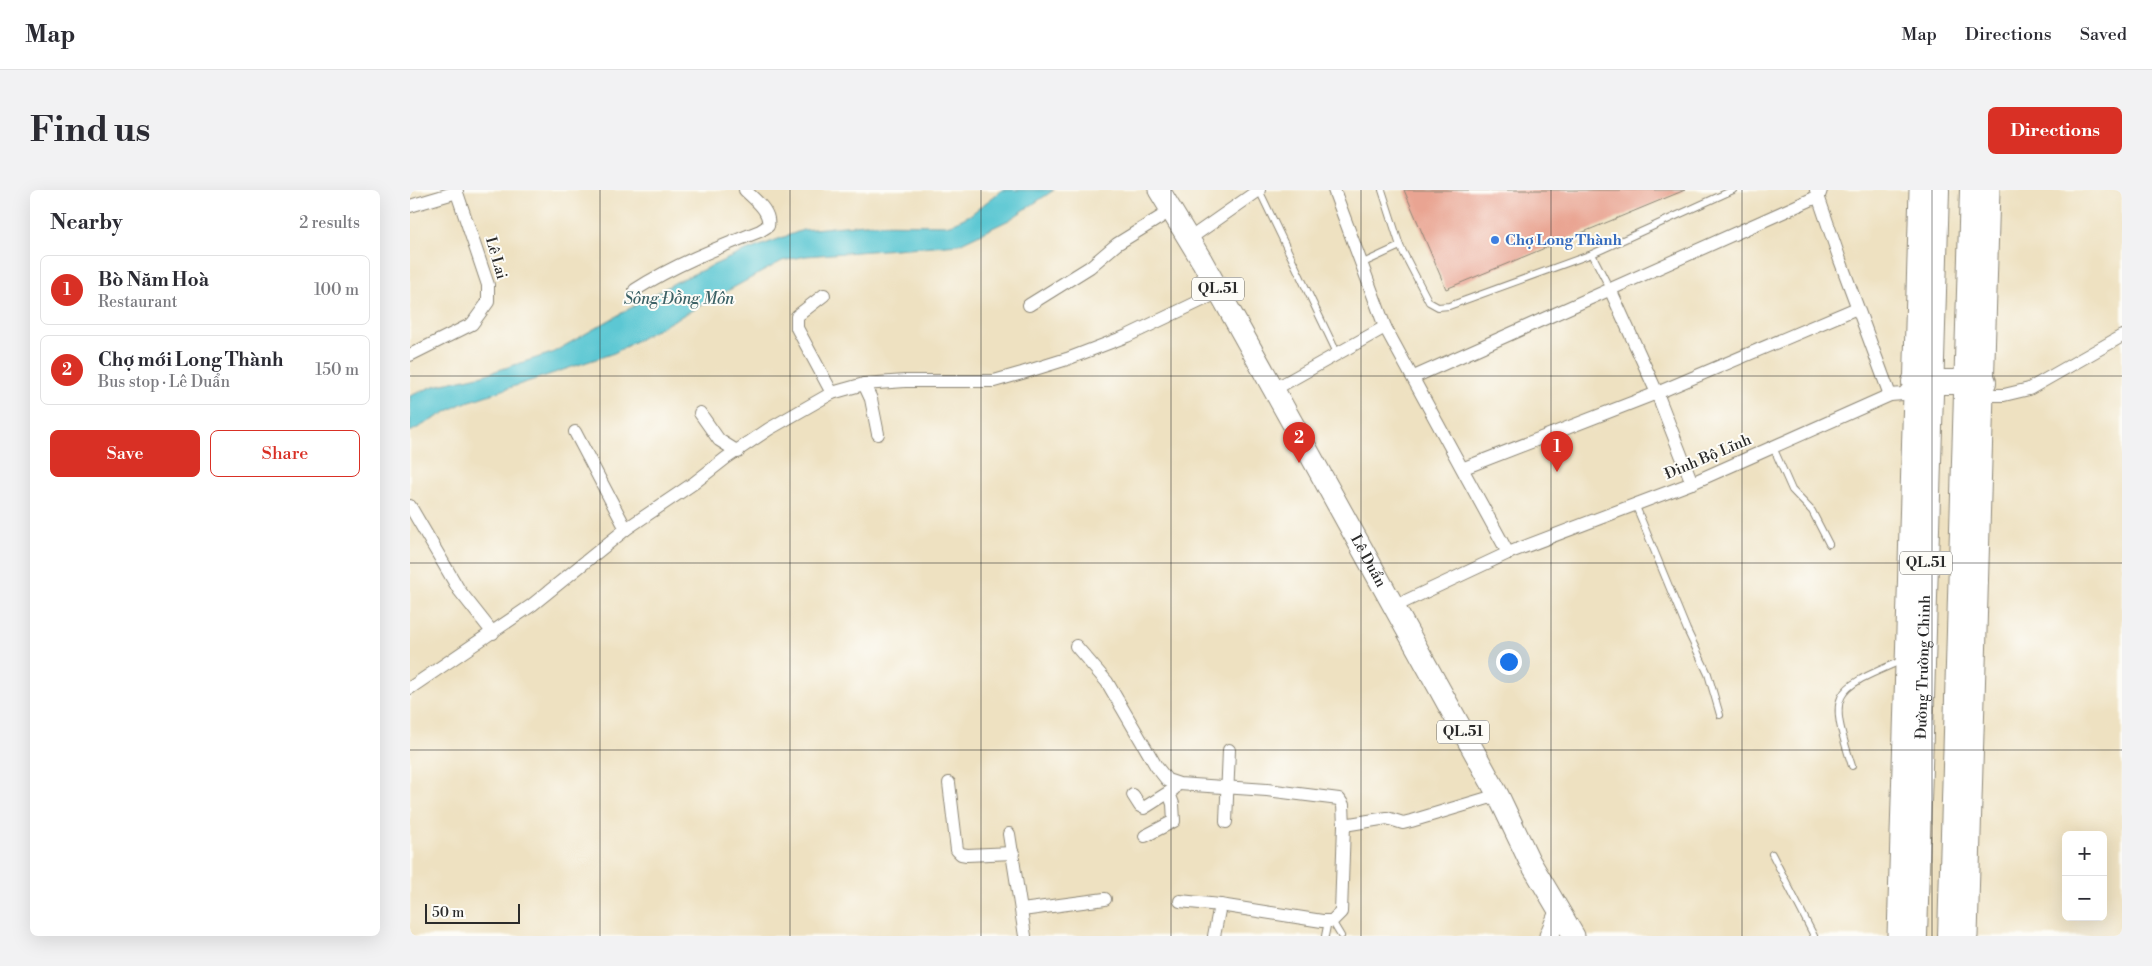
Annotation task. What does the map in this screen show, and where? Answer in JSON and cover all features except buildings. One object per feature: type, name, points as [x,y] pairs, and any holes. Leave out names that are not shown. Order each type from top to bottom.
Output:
[{"type":"highway","name":"Đường Trường Chinh","points":[[1915,936],[1908,901],[1923,382],[1937,190]]},
{"type":"highway","name":"QL.51","points":[[1950,936],[1975,382],[1972,190]]},
{"type":"highway","points":[[1923,382],[1975,382]]},
{"type":"main road","name":"Lê Duẩn","points":[[1159,190],[1219,292],[1498,795],[1530,860],[1574,936]]},
{"type":"main road","name":"Đường Trường Chinh","points":[[1898,936],[1908,901],[1906,659],[1923,382],[1920,190]]},
{"type":"main road","name":"QL.51","points":[[1968,936],[1975,382],[1989,190]]},
{"type":"main road","points":[[1549,936],[1560,912]]},
{"type":"street","points":[[635,290],[658,276],[703,254],[768,226],[767,213],[745,190]]},
{"type":"street","points":[[1189,239],[1259,190]]},
{"type":"street","points":[[1334,190],[1385,326],[1464,468],[1508,553]]},
{"type":"street","points":[[410,206],[457,191]]},
{"type":"street","name":"Lê Lai","points":[[410,355],[472,324],[488,302],[488,285],[457,191]]},
{"type":"street","points":[[1414,377],[1819,192],[1826,223],[1890,395]]},
{"type":"street","points":[[1029,305],[1090,267],[1129,236],[1172,210]]},
{"type":"street","points":[[1610,289],[1657,392],[1692,483]]},
{"type":"street","points":[[410,688],[532,605],[626,529],[769,430],[832,392],[864,384],[904,381],[994,380],[1022,373],[1067,359],[1127,336],[1219,292]]},
{"type":"street","points":[[824,295],[797,316],[796,320],[797,328],[832,392]]},
{"type":"street","points":[[1464,468],[1657,392],[1857,308]]},
{"type":"street","points":[[1273,390],[1385,326]]},
{"type":"street","points":[[1975,382],[1991,395],[2004,395],[2029,389],[2074,362],[2121,339]]},
{"type":"street","name":"Đinh Bộ Lĩnh","points":[[1393,607],[1508,553],[1692,483],[1890,395],[1903,394],[1923,382]]},
{"type":"street","points":[[864,384],[871,400],[878,434]]},
{"type":"street","points":[[700,413],[718,440],[738,452]]},
{"type":"street","points":[[575,432],[626,529]]},
{"type":"street","points":[[410,506],[459,590],[493,633]]},
{"type":"street","points":[[1076,646],[1107,682],[1156,766],[1167,780],[1179,784],[1228,786],[1339,799],[1343,805],[1341,912],[1330,921],[1180,901]]},
{"type":"street","points":[[1226,822],[1229,750]]},
{"type":"street","points":[[949,783],[957,850],[961,854],[967,855],[1012,853]]},
{"type":"street","points":[[1133,795],[1140,806],[1144,808],[1179,784]]},
{"type":"street","points":[[1145,836],[1174,821],[1173,804],[1168,793]]},
{"type":"street","points":[[1344,826],[1387,818],[1411,822],[1498,795]]},
{"type":"street","points":[[1009,834],[1025,936]]},
{"type":"street","points":[[1022,910],[1105,899]]},
{"type":"street","points":[[1214,936],[1220,905]]},
{"type":"lane","points":[[1259,190],[1337,353]]},
{"type":"lane","points":[[1382,190],[1400,246],[1429,302],[1438,307],[1449,306],[1592,254],[1733,190]]},
{"type":"lane","points":[[1361,264],[1400,246]]},
{"type":"lane","points":[[1592,254],[1610,289]]},
{"type":"lane","points":[[1773,447],[1792,490],[1812,511],[1829,544]]},
{"type":"lane","points":[[1635,504],[1687,630],[1708,674],[1720,715]]},
{"type":"lane","points":[[1852,766],[1841,733],[1838,706],[1841,694],[1850,684],[1857,680],[1906,659]]},
{"type":"lane","points":[[1772,854],[1814,936]]},
{"type":"lane","points":[[1325,936],[1330,921]]},
{"type":"lane","points":[[1330,921],[1341,936]]},
{"type":"water","name":"Sông Đồng Môn","points":[[1002,190],[1054,190],[1009,220],[959,244],[806,256],[782,261],[614,353],[461,404],[410,432],[410,396],[434,386],[483,375],[552,353],[676,282],[738,254],[803,230],[865,224],[950,225],[970,215]]},
{"type":"place","name":"Chợ Long Thành","points":[[1495,240]]},
{"type":"place","name":"Chợ mới Long Thành","points":[[1299,463]]},
{"type":"place","name":"Bò Năm Hoà","points":[[1557,472]]}]
